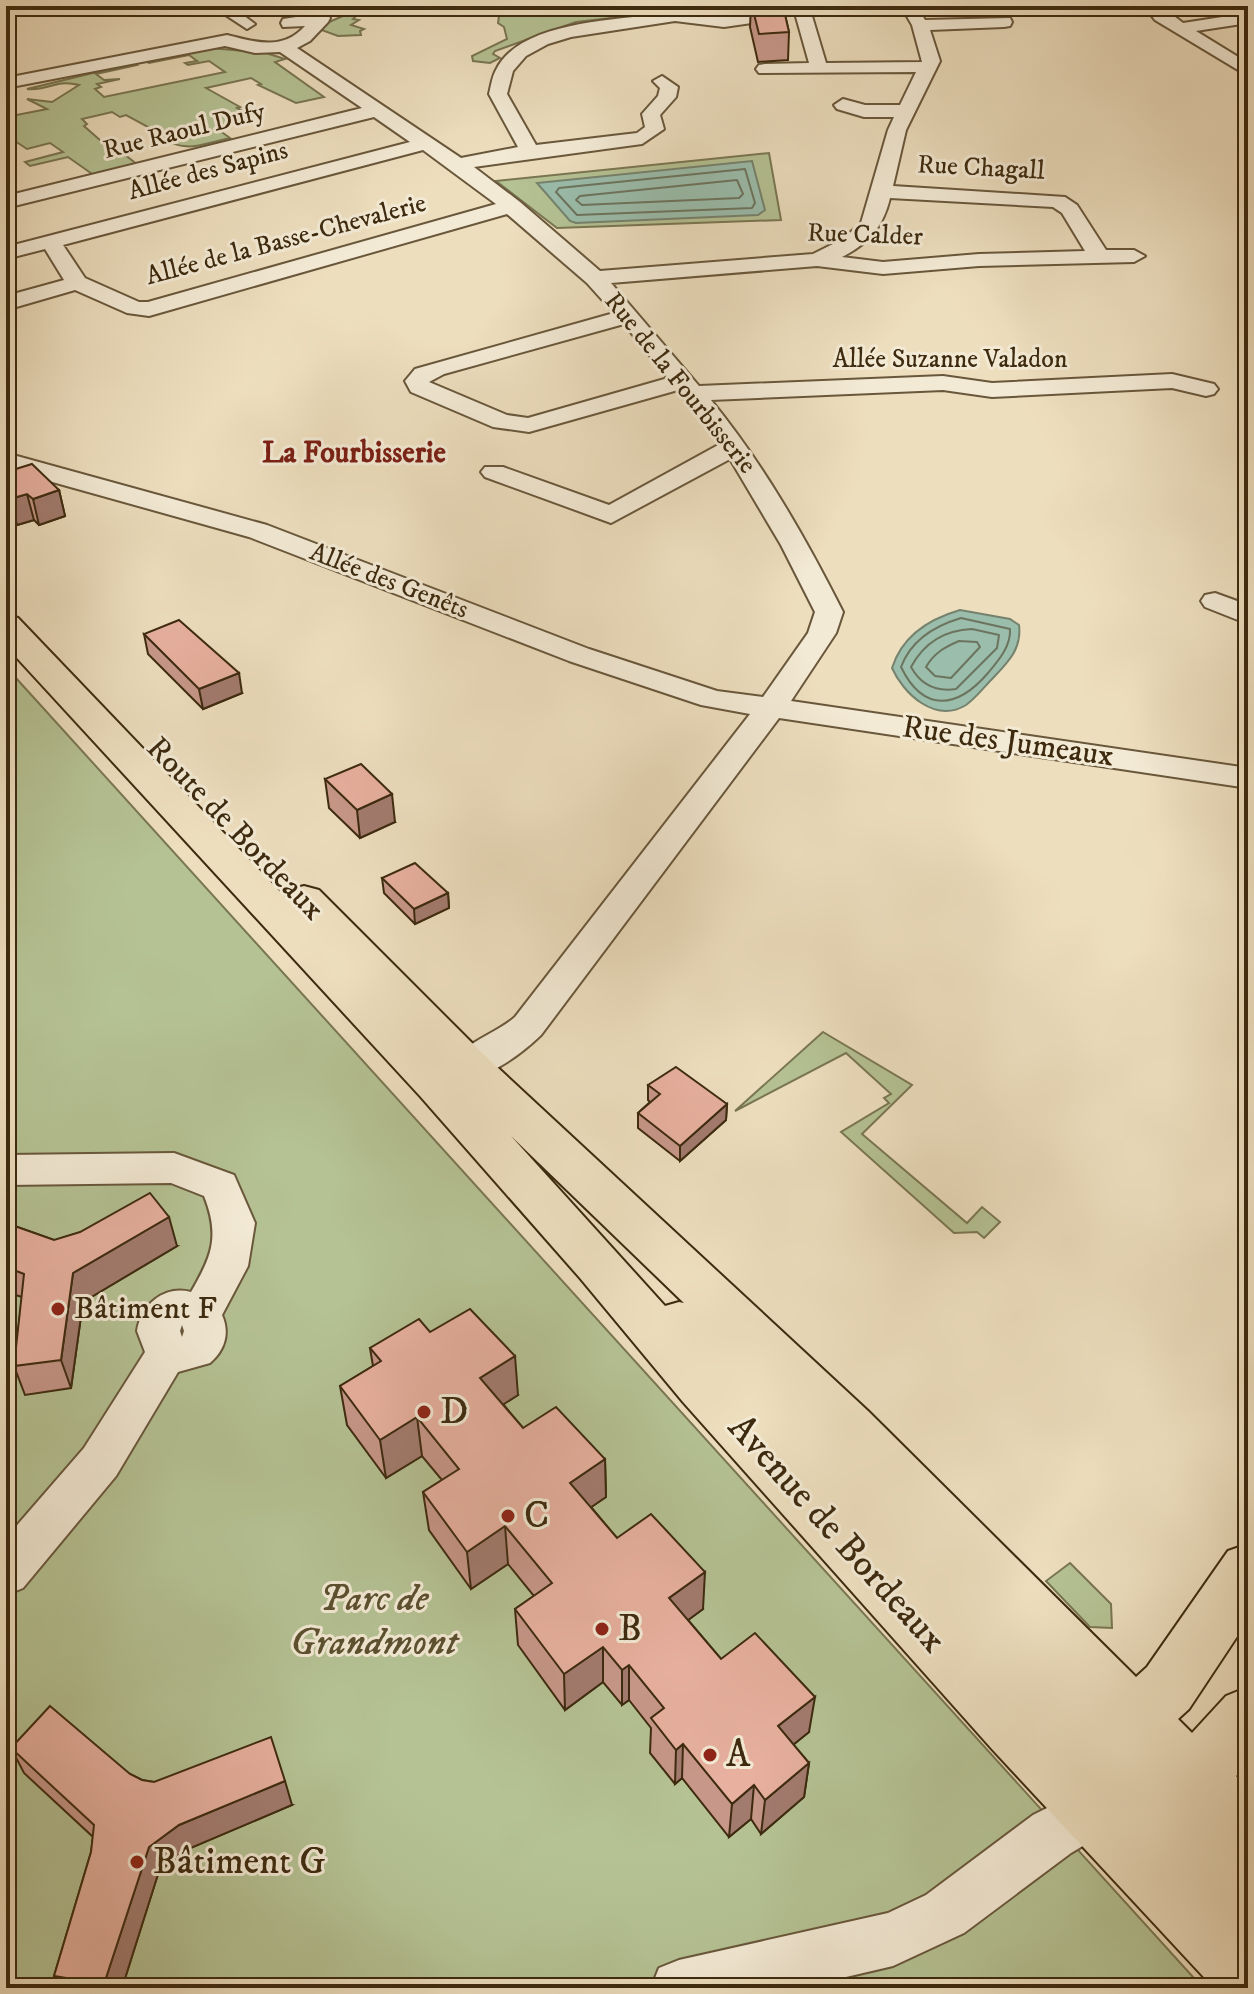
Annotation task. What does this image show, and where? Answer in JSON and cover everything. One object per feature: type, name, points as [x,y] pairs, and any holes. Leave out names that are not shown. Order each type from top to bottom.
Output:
[{"type":"main road","name":"Route de Bordeaux","points":[[6,589],[249,844],[452,1075]]},
{"type":"main road","name":"Route de Bordeaux","points":[[6,625],[452,1075]]},
{"type":"main road","name":"Avenue de Bordeaux","points":[[452,1075],[598,1264],[702,1386],[1248,1975]]},
{"type":"main road","points":[[452,1075],[849,1428],[1128,1735],[1151,1765],[1189,1773],[1248,1834]]},
{"type":"main road","points":[[598,1264],[658,1304],[793,1427],[1053,1701],[1097,1737],[1128,1735]]},
{"type":"main road","points":[[1093,1811],[1128,1735],[1168,1688],[1223,1636],[1248,1570]]},
{"type":"main road","points":[[1093,1811],[1189,1773],[1234,1740],[1248,1717]]},
{"type":"main road","points":[[1093,1811],[1142,1823],[1188,1846],[1248,1904]]},
{"type":"street","points":[[220,6],[247,24]]},
{"type":"street","points":[[650,6],[700,21],[762,18],[773,15],[774,6]]},
{"type":"street","points":[[801,6],[819,68]]},
{"type":"street","points":[[817,260],[852,243],[870,227],[906,111],[929,67],[931,61],[920,25],[909,6]]},
{"type":"street","points":[[1152,6],[1161,16],[1248,71]]},
{"type":"street","points":[[11,84],[227,40],[251,48],[282,46],[302,39],[306,32],[328,15],[289,23],[247,24],[230,31],[227,40]]},
{"type":"street","points":[[530,151],[498,94],[512,57],[528,47],[575,31],[675,16]]},
{"type":"street","points":[[1180,28],[1248,18]]},
{"type":"street","points":[[920,25],[1004,22]]},
{"type":"street","points":[[289,23],[306,32]]},
{"type":"street","name":"Rue de la Fourbisserie","points":[[282,46],[458,165],[513,206],[595,278],[735,446],[795,545],[829,612],[822,633],[791,681],[528,1026],[513,1040],[452,1075]]},
{"type":"street","points":[[765,69],[929,67]]},
{"type":"street","points":[[458,165],[530,151],[631,140],[650,134],[655,129],[651,114],[664,102],[669,91],[662,81]]},
{"type":"street","points":[[843,105],[864,111],[906,111]]},
{"type":"street","name":"Rue Raoul Dufy","points":[[6,202],[374,111]]},
{"type":"street","name":"Allée des Sapins","points":[[6,253],[424,144]]},
{"type":"street","name":"Rue Chagall","points":[[879,191],[1058,201],[1070,209],[1099,257]]},
{"type":"street","name":"Allée de la Basse-Chevalerie","points":[[77,283],[135,308],[149,309],[513,206]]},
{"type":"street","points":[[6,303],[77,283],[50,241]]},
{"type":"street","name":"Rue Calder","points":[[595,278],[817,260],[883,268],[979,260],[1134,256]]},
{"type":"street","name":"Allée Suzanne Valadon","points":[[629,316],[436,369],[423,374],[417,381],[419,387],[502,422],[529,425],[688,387],[943,383],[992,390],[1172,381],[1206,389]]},
{"type":"street","points":[[611,515],[735,446]]},
{"type":"street","name":"Allée des Genêts","points":[[6,461],[258,531],[672,688],[712,699],[769,706]]},
{"type":"street","points":[[494,472],[640,528]]},
{"type":"street","points":[[1215,601],[1248,615]]},
{"type":"street","name":"Rue des Jumeaux","points":[[769,706],[1241,777]]},
{"type":"street","points":[[1241,777],[1248,746]]},
{"type":"street","points":[[6,1170],[174,1168],[220,1186],[235,1223],[227,1266],[200,1315],[183,1307],[164,1315],[157,1326],[161,1341],[169,1350],[100,1462],[6,1573]]},
{"type":"street","points":[[679,1988],[893,1939],[945,1914],[1052,1834],[1093,1811]]},
{"type":"green space","points":[[365,6],[407,6],[380,7],[355,13],[353,19],[359,20],[351,25],[364,29],[360,31],[361,35],[338,36],[316,28]]},
{"type":"green space","points":[[494,6],[643,6],[655,14],[614,22],[611,18],[576,22],[495,51],[493,54],[500,58],[490,63],[473,61],[472,56],[507,39],[504,27],[498,23],[499,16],[511,12]]},
{"type":"green space","points":[[210,48],[266,53],[285,59],[275,62],[324,97],[296,103],[258,85],[261,84],[251,78],[206,88],[248,114],[216,128],[230,138],[196,146],[170,142],[126,115],[120,117],[112,112],[82,119],[87,124],[84,126],[101,141],[106,140],[138,165],[95,176],[68,157],[30,166],[25,162],[63,152],[50,143],[27,149],[6,135],[6,117],[47,109],[27,99],[52,102],[79,85],[63,83],[27,89],[134,63],[137,65],[96,74],[104,80],[120,79],[97,84],[101,87],[95,89],[104,97],[225,72],[209,61],[188,65],[185,63],[197,61],[189,55],[149,63],[145,61]]},
{"type":"green space","points":[[769,153],[781,220],[557,228],[496,181]]},
{"type":"green space","name":"Parc de Grandmont","points":[[6,667],[1203,1988],[6,1988]]},
{"type":"green space","points":[[823,1032],[912,1085],[862,1134],[967,1223],[982,1207],[1000,1222],[984,1238],[977,1232],[954,1233],[841,1132],[889,1103],[884,1098],[891,1094],[846,1053],[735,1111]]},
{"type":"green space","points":[[1070,1563],[1111,1604],[1112,1628],[1090,1627],[1046,1581]]},
{"type":"water","points":[[752,161],[765,210],[758,215],[576,223],[570,221],[537,183]]},
{"type":"water","points":[[960,610],[1010,619],[1019,625],[1018,641],[1009,661],[973,699],[954,710],[943,711],[912,696],[892,668],[902,647],[918,630]]},
{"type":"building","points":[[752,6],[783,6],[789,32],[759,34]]},
{"type":"building","points":[[32,464],[59,490],[33,499],[27,494],[10,499],[6,495],[6,472]]},
{"type":"building","points":[[179,620],[239,673],[199,689],[144,634]]},
{"type":"building","points":[[361,764],[392,794],[357,810],[325,779]]},
{"type":"building","points":[[415,863],[448,893],[414,909],[382,878]]},
{"type":"building","points":[[676,1067],[727,1104],[680,1146],[638,1113],[660,1094],[648,1085]]},
{"type":"building","points":[[150,1193],[169,1217],[73,1273],[61,1360],[14,1366],[24,1274],[6,1267],[6,1223],[54,1240],[80,1232]]},
{"type":"building","points":[[470,1309],[515,1356],[480,1378],[523,1428],[556,1407],[605,1459],[570,1483],[617,1538],[651,1514],[705,1572],[669,1598],[721,1659],[755,1633],[815,1697],[778,1726],[809,1763],[765,1800],[754,1785],[732,1804],[683,1744],[676,1750],[651,1718],[664,1708],[629,1665],[622,1670],[603,1647],[564,1674],[515,1609],[552,1583],[505,1526],[467,1552],[423,1492],[459,1469],[417,1417],[380,1440],[340,1386],[381,1361],[370,1348],[419,1319],[430,1332]]},
{"type":"building","name":"Bâtiment G","points":[[50,1706],[130,1774],[142,1780],[154,1782],[271,1737],[285,1781],[179,1825],[149,1847],[104,1984],[54,1976],[91,1852],[94,1825],[11,1748]]},
{"type":"place","name":"Bâtiment F","points":[[58,1309]]},
{"type":"place","name":"D","points":[[424,1412]]},
{"type":"place","name":"C","points":[[508,1516]]},
{"type":"place","name":"B","points":[[602,1629]]},
{"type":"place","name":"A","points":[[710,1755]]},
{"type":"place","name":"Bâtiment G","points":[[137,1862]]},
{"type":"district","name":"La Fourbisserie","points":[[354,453]]}]
